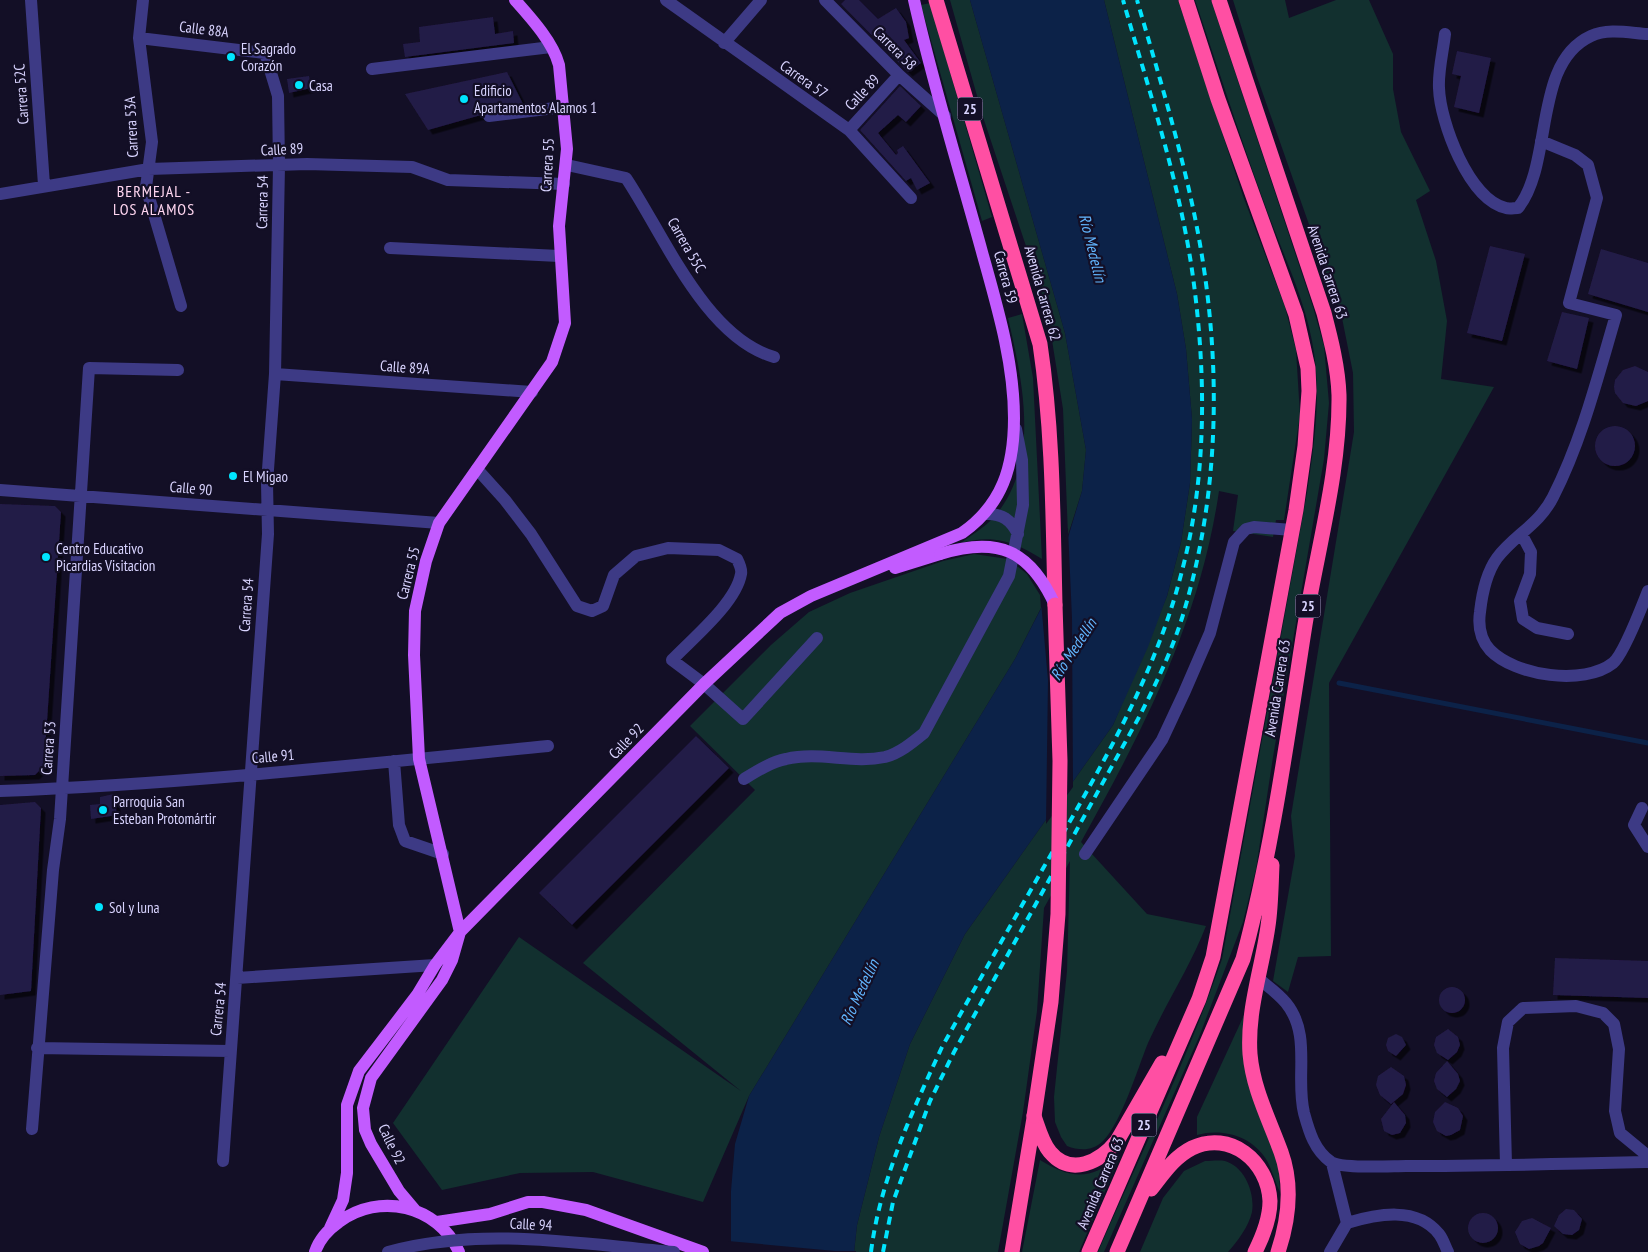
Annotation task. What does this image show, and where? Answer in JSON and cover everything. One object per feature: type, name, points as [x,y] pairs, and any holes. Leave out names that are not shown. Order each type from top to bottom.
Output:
[{"type":"highway","name":"Avenida Carrera 62","points":[[936,0],[1040,344],[1046,389],[1053,494],[1055,605]]},
{"type":"highway","name":"Avenida Carrera 63","points":[[1090,1252],[1199,999],[1219,930],[1301,480],[1308,413],[1308,368],[1296,315],[1221,108],[1186,0]]},
{"type":"highway","name":"Avenida Carrera 63","points":[[1117,1252],[1238,975],[1254,917],[1275,811],[1311,586],[1336,456],[1339,393],[1334,358],[1324,313],[1247,90],[1219,0]]},
{"type":"highway","name":"25","points":[[1012,1252],[1019,1218],[1050,1002],[1058,914],[1060,760],[1055,605]]},
{"type":"highway","points":[[1275,811],[1270,914],[1252,1007],[1250,1055],[1256,1087],[1287,1173],[1289,1198],[1286,1223],[1278,1252]]},
{"type":"highway","points":[[1034,1116],[1049,1151],[1057,1159],[1074,1164],[1091,1163],[1100,1159],[1117,1141],[1124,1130],[1199,999]]},
{"type":"highway","points":[[1137,1205],[1168,1167],[1190,1149],[1215,1142],[1234,1146],[1248,1155],[1260,1168],[1267,1183],[1270,1200],[1268,1217],[1263,1236],[1255,1252]]},
{"type":"main road","name":"Carrera 55","points":[[460,932],[443,854],[425,789],[420,759],[414,655],[415,611],[426,561],[439,523],[552,362],[565,323],[559,256],[559,226],[567,165],[559,64],[550,47],[515,0]]},
{"type":"main road","name":"Carrera 59","points":[[914,0],[1009,357],[1014,419],[1008,468],[993,506],[942,548]]},
{"type":"main road","name":"Calle 92","points":[[330,1228],[343,1200],[347,1173],[347,1105],[359,1071],[417,995],[435,965],[460,932],[704,684],[780,613],[828,588],[942,548],[981,546],[1009,552],[1036,571],[1055,605]]},
{"type":"main road","name":"Calle 92","points":[[416,1210],[395,1184],[371,1144],[365,1130],[363,1108],[371,1078],[442,980],[452,960],[460,932]]},
{"type":"main road","points":[[437,1222],[495,1212],[528,1202],[543,1202],[586,1210],[703,1252]]},
{"type":"main road","points":[[312,1251],[330,1228],[349,1214],[370,1206],[393,1205],[416,1210],[437,1222],[454,1240],[459,1252]]},
{"type":"street","name":"Carrera 52C","points":[[31,0],[44,185]]},
{"type":"street","name":"Carrera 53A","points":[[143,0],[139,38],[152,142],[146,187],[148,200],[181,306]]},
{"type":"street","name":"Carrera 57","points":[[666,0],[849,130],[911,198]]},
{"type":"street","points":[[724,43],[761,0]]},
{"type":"street","name":"Carrera 58","points":[[824,0],[899,75],[945,116]]},
{"type":"street","points":[[1445,34],[1438,89],[1449,136],[1470,178],[1487,198],[1506,208],[1518,208],[1524,199],[1536,165],[1551,95],[1562,64],[1573,48],[1592,35],[1614,31],[1648,34]]},
{"type":"street","name":"Calle 88A","points":[[139,38],[265,53]]},
{"type":"street","points":[[372,69],[550,47]]},
{"type":"street","name":"Carrera 54","points":[[223,1161],[268,511],[266,483],[276,374],[279,166],[278,96],[265,53]]},
{"type":"street","name":"Calle 89","points":[[849,130],[899,75]]},
{"type":"street","points":[[489,116],[563,107]]},
{"type":"street","points":[[1541,141],[1575,154],[1588,165],[1597,198],[1569,303],[1616,315],[1581,431],[1562,478],[1538,520],[1498,558],[1488,575],[1478,629],[1490,650],[1507,663],[1556,676],[1583,676],[1600,671],[1615,662],[1648,591]]},
{"type":"street","name":"Calle 89","points":[[0,194],[44,185],[149,170],[307,164],[412,167],[433,177],[448,180],[564,184]]},
{"type":"street","name":"Carrera 55C","points":[[567,165],[626,178],[649,213],[696,295],[727,331],[758,353],[774,357]]},
{"type":"street","points":[[390,248],[559,256]]},
{"type":"street","name":"Carrera 53","points":[[32,1129],[37,1048],[62,788],[89,368],[178,370]]},
{"type":"street","name":"Calle 89A","points":[[276,374],[532,392]]},
{"type":"street","points":[[744,779],[785,759],[816,755],[864,759],[887,757],[907,747],[924,732],[1002,592],[1009,576],[1023,505],[1022,460],[1014,419]]},
{"type":"street","points":[[476,469],[505,500],[531,534],[577,606],[592,611],[603,606],[614,575],[636,556],[668,548],[719,550],[737,559],[742,573],[734,592],[714,617],[672,660],[704,684],[743,719],[817,638]]},
{"type":"street","name":"Calle 90","points":[[0,490],[439,523]]},
{"type":"street","points":[[985,514],[1005,517],[1013,524],[1018,534]]},
{"type":"street","points":[[1085,854],[1162,740],[1210,633],[1234,542],[1246,530],[1254,527],[1292,530]]},
{"type":"street","points":[[1522,535],[1531,552],[1530,574],[1520,600],[1523,619],[1536,628],[1568,634]]},
{"type":"street","name":"Calle 91","points":[[0,790],[62,788],[251,774],[548,746]]},
{"type":"street","points":[[394,761],[399,825],[405,841],[443,854]]},
{"type":"street","points":[[1642,808],[1634,825],[1648,847]]},
{"type":"street","points":[[237,978],[435,965]]},
{"type":"street","points":[[1258,978],[1287,1003],[1298,1026],[1301,1049],[1302,1106],[1310,1134],[1320,1152],[1332,1163],[1347,1222],[1330,1252]]},
{"type":"street","points":[[1506,1165],[1503,1048],[1508,1022],[1522,1008],[1576,1006],[1603,1013],[1614,1024],[1619,1049],[1615,1111],[1620,1133],[1648,1156]]},
{"type":"street","points":[[37,1048],[230,1051]]},
{"type":"street","points":[[1332,1163],[1367,1166],[1648,1162]]},
{"type":"street","points":[[1347,1222],[1371,1216],[1398,1214],[1423,1220],[1440,1234],[1448,1252]]},
{"type":"street","name":"Calle 94","points":[[388,1252],[410,1246],[464,1238],[526,1239],[674,1252]]},
{"type":"green space","points":[[950,0],[970,0],[1065,333],[1086,450],[1082,491],[1068,535],[1063,409],[1047,309],[983,117]]},
{"type":"green space","points":[[1104,0],[1178,0],[1243,196],[1285,307],[1296,350],[1300,415],[1284,520],[1276,520],[1273,537],[1233,531],[1238,495],[1219,491],[1210,539],[1184,629],[1147,715],[1081,842],[1147,914],[1206,926],[1193,956],[1148,1043],[1123,1108],[1110,1132],[1095,1147],[1077,1149],[1067,1146],[1055,1122],[1054,1097],[1067,971],[1070,861],[1044,908],[1037,1011],[1023,1112],[998,1252],[854,1252],[857,1225],[879,1137],[910,1044],[965,934],[1113,725],[1167,596],[1181,542],[1190,483],[1192,419],[1186,349],[1177,294]]},
{"type":"green space","points":[[1195,0],[1211,0],[1313,307],[1324,346],[1329,403],[1324,459],[1273,757],[1256,869],[1243,922],[1199,1037],[1104,1252],[1098,1252],[1179,1070],[1222,959],[1307,493],[1316,423],[1316,371],[1311,334],[1306,315],[1247,154]]},
{"type":"green space","points":[[1233,0],[1285,0],[1289,18],[1336,0],[1369,0],[1393,54],[1393,89],[1401,132],[1430,191],[1416,200],[1436,261],[1447,321],[1441,379],[1494,387],[1329,683],[1331,956],[1298,957],[1288,992],[1273,981],[1295,856],[1291,816],[1354,432],[1353,373],[1342,318],[1257,77]]},
{"type":"green space","points":[[930,3],[992,217],[982,221],[921,5]]},
{"type":"green space","points":[[1022,314],[1033,378],[1042,559],[1022,548],[1003,541],[983,539],[961,543],[986,525],[999,511],[1012,489],[1020,466],[1024,442],[1022,391],[1008,318]]},
{"type":"green space","points":[[974,554],[1008,559],[1027,574],[1040,595],[1041,608],[1015,659],[749,1096],[703,1202],[593,1172],[520,1173],[442,1190],[393,1123],[519,937],[741,1091],[583,963],[755,790],[690,726],[771,645],[809,612],[850,593],[943,561]]},
{"type":"green space","points":[[1245,1013],[1278,1159],[1280,1192],[1266,1159],[1253,1145],[1244,1139],[1226,1133],[1197,1135],[1197,1117]]},
{"type":"green space","points":[[1120,1156],[1079,1252],[1022,1252],[1040,1160],[1062,1171],[1081,1174],[1100,1170]]},
{"type":"green space","points":[[1205,1161],[1225,1161],[1232,1164],[1247,1182],[1253,1205],[1248,1223],[1239,1239],[1228,1252],[1140,1252],[1163,1198],[1184,1171]]},
{"type":"water","name":"Río Medellín","points":[[970,0],[1104,0],[1177,294],[1186,349],[1192,419],[1190,483],[1181,542],[1167,596],[1148,647],[1113,725],[965,934],[910,1044],[879,1137],[857,1225],[854,1252],[731,1252],[731,1191],[735,1144],[749,1096],[1015,659],[1048,595],[1082,491],[1086,450],[1065,333]]},
{"type":"pier","points":[[1068,528],[1072,618],[1073,787],[1046,824],[1048,680],[1041,602]]},
{"type":"pier","points":[[728,1241],[835,1251],[856,1251],[856,1252],[728,1252]]},
{"type":"building","points":[[845,0],[859,0],[878,19],[896,8],[906,22],[909,38],[904,40],[921,63],[908,72],[841,4]]},
{"type":"building","points":[[493,17],[495,34],[513,31],[514,43],[405,57],[403,44],[420,42],[419,27]]},
{"type":"building","points":[[1457,51],[1491,58],[1479,113],[1454,107],[1461,76],[1452,74]]},
{"type":"building","name":"Edificio Apartamentos Alamos 1","points":[[507,72],[523,104],[488,108],[481,115],[428,130],[405,94]]},
{"type":"building","name":"Casa","points":[[309,76],[311,88],[289,93],[287,79]]},
{"type":"building","points":[[900,86],[921,106],[906,122],[898,115],[878,133],[896,155],[898,153],[897,150],[903,146],[930,183],[917,190],[911,178],[906,181],[860,130]]},
{"type":"building","points":[[1490,246],[1525,254],[1502,341],[1467,333]]},
{"type":"building","points":[[1601,249],[1648,263],[1648,312],[1588,294]]},
{"type":"building","points":[[1562,312],[1589,318],[1577,369],[1547,361]]},
{"type":"building","points":[[1635,366],[1648,372],[1648,401],[1636,406],[1623,403],[1615,393],[1614,387],[1615,380],[1623,370]]},
{"type":"building","points":[[1615,426],[1626,429],[1632,435],[1635,446],[1632,457],[1626,463],[1615,466],[1604,463],[1598,457],[1595,446],[1598,435],[1604,429]]},
{"type":"building","points":[[0,504],[55,506],[61,512],[44,766],[35,775],[0,776]]},
{"type":"building","points":[[696,736],[729,768],[572,925],[539,893]]},
{"type":"building","name":"Parroquia San Esteban Protomártir","points":[[114,794],[117,815],[91,819],[90,805],[100,804],[100,797]]},
{"type":"building","points":[[35,802],[41,808],[31,991],[0,995],[0,805]]},
{"type":"building","points":[[1555,958],[1648,961],[1648,998],[1553,995]]},
{"type":"building","points":[[1452,987],[1461,991],[1465,1000],[1461,1009],[1452,1013],[1443,1009],[1439,1000],[1443,991]]},
{"type":"building","points":[[1448,1029],[1458,1037],[1460,1045],[1457,1052],[1448,1060],[1437,1053],[1434,1045],[1436,1037]]},
{"type":"building","points":[[1396,1034],[1402,1037],[1406,1045],[1396,1056],[1388,1051],[1386,1045],[1388,1038]]},
{"type":"building","points":[[1447,1061],[1458,1074],[1460,1081],[1456,1089],[1447,1097],[1437,1089],[1434,1081],[1436,1073]]},
{"type":"building","points":[[1391,1067],[1404,1076],[1406,1085],[1403,1094],[1391,1104],[1380,1095],[1376,1085],[1378,1076]]},
{"type":"building","points":[[1394,1102],[1405,1115],[1406,1123],[1400,1133],[1392,1135],[1384,1131],[1381,1119]]},
{"type":"building","points":[[1445,1102],[1458,1108],[1463,1116],[1460,1130],[1446,1136],[1437,1131],[1433,1122],[1435,1112]]},
{"type":"building","points":[[1566,1209],[1574,1210],[1582,1219],[1579,1230],[1572,1235],[1563,1234],[1554,1226],[1559,1215]]},
{"type":"building","points":[[1483,1213],[1494,1217],[1498,1228],[1494,1239],[1483,1243],[1472,1239],[1468,1228],[1472,1217]]},
{"type":"building","points":[[1532,1218],[1551,1228],[1543,1243],[1529,1249],[1520,1244],[1515,1232],[1522,1221]]},
{"type":"waterway","points":[[1339,683],[1648,743]]},
{"type":"railway","points":[[871,1252],[875,1225],[890,1173],[920,1096],[942,1047],[1115,740],[1147,673],[1161,638],[1173,603],[1191,531],[1197,496],[1202,423],[1200,350],[1193,277],[1172,172],[1123,0]]},
{"type":"railway","points":[[883,1252],[893,1202],[930,1101],[954,1052],[1138,719],[1181,623],[1197,559],[1212,459],[1214,409],[1213,358],[1209,308],[1193,208],[1181,156],[1137,0]]},
{"type":"place","name":"El Sagrado Corazón","points":[[231,57]]},
{"type":"place","name":"Casa","points":[[299,85]]},
{"type":"place","name":"Edificio Apartamentos Alamos 1","points":[[464,99]]},
{"type":"place","name":"El Migao","points":[[233,476]]},
{"type":"place","name":"Centro Educativo Picardias Visitacion","points":[[46,557]]},
{"type":"place","name":"Parroquia San Esteban Protomártir","points":[[103,810]]},
{"type":"place","name":"Sol y luna","points":[[99,907]]},
{"type":"district","name":"BERMEJAL - LOS ALAMOS","points":[[154,200]]}]
